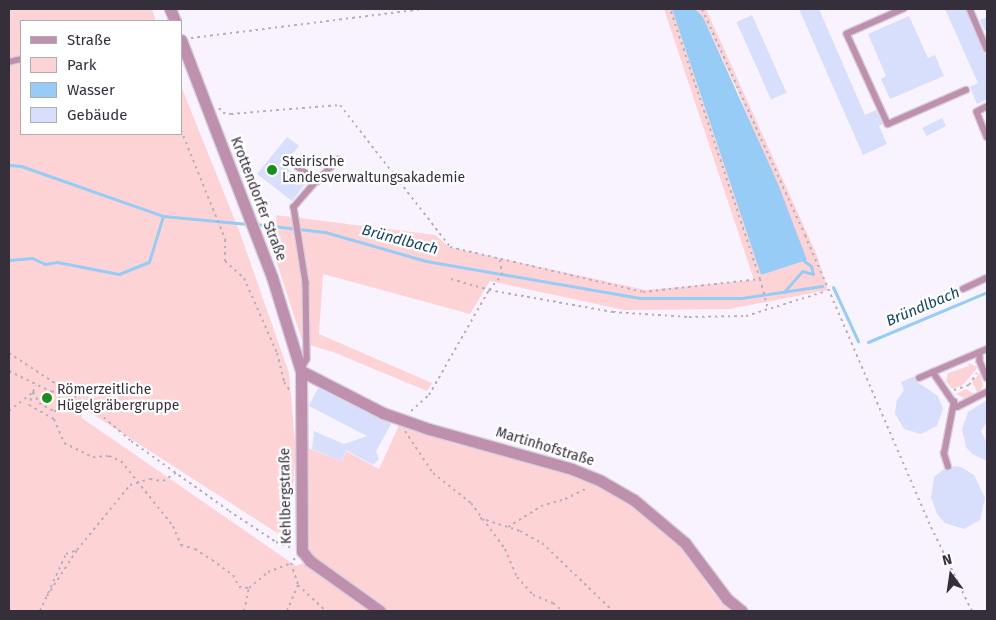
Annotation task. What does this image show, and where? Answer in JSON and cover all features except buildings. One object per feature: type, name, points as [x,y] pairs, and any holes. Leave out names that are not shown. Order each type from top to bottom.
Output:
[{"type":"street","name":"Krottendorfer Straße","points":[[185,39],[252,224],[301,370]]},
{"type":"street","name":"Kehlbergstraße","points":[[301,370],[302,551],[310,561],[380,611]]},
{"type":"street","name":"Martinhofstraße","points":[[301,370],[403,420],[572,469],[601,481],[634,500],[685,543],[727,599],[742,611]]},
{"type":"lane","points":[[904,9],[847,34],[888,124],[966,90]]},
{"type":"lane","points":[[970,9],[987,49]]},
{"type":"lane","points":[[987,107],[977,112],[987,137]]},
{"type":"lane","points":[[301,370],[307,359],[306,283],[294,207],[338,160]]},
{"type":"lane","points":[[298,167],[317,181]]},
{"type":"lane","points":[[963,288],[987,278]]},
{"type":"lane","points":[[919,378],[987,349]]},
{"type":"lane","points":[[980,352],[987,378]]},
{"type":"lane","points":[[934,372],[957,407],[987,392]]},
{"type":"lane","points":[[948,467],[944,454],[954,402]]},
{"type":"path","points":[[185,39],[423,9]]},
{"type":"path","points":[[670,9],[760,279],[768,310]]},
{"type":"path","points":[[702,9],[743,94],[931,527],[972,611]]},
{"type":"path","points":[[185,39],[193,47]]},
{"type":"path","points":[[215,99],[223,113],[230,114],[335,105],[343,107],[450,247],[643,292],[760,279]]},
{"type":"path","points":[[182,132],[225,239],[225,261],[244,278],[277,353],[284,382],[301,404]]},
{"type":"path","points":[[500,260],[502,275],[489,290],[429,395],[403,420],[433,473],[456,488],[505,549],[517,577],[533,594],[553,602],[563,611]]},
{"type":"path","points":[[451,279],[489,290],[641,315],[746,316],[827,291]]},
{"type":"path","points":[[9,353],[62,388],[276,542],[302,551],[291,563],[268,572],[249,588],[244,611]]},
{"type":"path","points":[[948,393],[969,385],[983,367]]},
{"type":"path","points":[[9,371],[36,386],[52,392],[62,388]]},
{"type":"path","points":[[36,386],[29,405],[54,419]]},
{"type":"path","points":[[62,388],[54,419],[64,443],[93,457],[109,456],[121,461],[173,526],[181,545],[195,549],[212,560],[233,576],[239,587],[249,588]]},
{"type":"path","points":[[33,392],[39,403],[55,412]]},
{"type":"path","points":[[9,411],[33,392]]},
{"type":"path","points":[[40,611],[46,598],[77,550],[130,485],[139,482],[163,481],[177,472]]},
{"type":"path","points":[[508,527],[541,506],[565,500],[601,481]]},
{"type":"path","points":[[480,518],[508,527],[542,543],[613,611]]},
{"type":"path","points":[[46,598],[48,587],[66,554],[77,550]]},
{"type":"path","points":[[291,563],[298,585],[326,611]]},
{"type":"path","points":[[287,611],[298,585]]},
{"type":"green space","points":[[9,9],[152,9],[156,20],[20,20],[20,56],[9,58]]},
{"type":"green space","points":[[664,9],[672,9],[761,275],[807,260],[738,92],[703,17],[695,9],[706,9],[816,253],[828,290],[729,309],[624,310],[490,281],[470,314],[323,274],[319,334],[432,383],[427,391],[333,352],[303,343],[266,230],[277,227],[276,215],[435,235],[449,247],[646,290],[754,280]]},
{"type":"green space","points":[[20,63],[20,135],[182,135],[182,88],[240,233],[289,373],[296,453],[288,540],[80,406],[82,418],[296,566],[305,562],[372,611],[9,611],[9,66]]},
{"type":"green space","points":[[968,363],[978,367],[963,385],[952,389],[946,381],[948,373],[969,366]]},
{"type":"green space","points":[[980,373],[983,386],[978,394],[972,382]]},
{"type":"green space","points":[[966,389],[976,395],[966,399],[956,394]]},
{"type":"green space","points":[[401,421],[552,466],[631,500],[681,547],[714,594],[734,611],[389,611],[312,556],[308,549],[304,537],[305,447],[342,461],[346,451],[379,469]]},
{"type":"water","points":[[672,9],[695,9],[703,17],[778,184],[807,260],[761,275]]},
{"type":"waterway","points":[[9,165],[21,166],[163,216]]},
{"type":"waterway","name":"Bründlbach","points":[[9,260],[32,258],[45,264],[57,262],[119,274],[149,262],[163,216],[248,224]]},
{"type":"waterway","name":"Bründlbach","points":[[255,224],[325,232],[426,261],[640,298],[741,298],[822,286]]},
{"type":"waterway","points":[[784,292],[802,271],[813,274],[811,266],[804,261]]},
{"type":"waterway","name":"Bründlbach","points":[[833,287],[858,341]]},
{"type":"waterway","name":"Bründlbach","points":[[868,342],[987,292]]},
{"type":"place","name":"Steirische Landesverwaltungsakademie","points":[[272,170]]},
{"type":"place","name":"Römerzeitliche Hügelgräbergruppe","points":[[47,398]]}]
